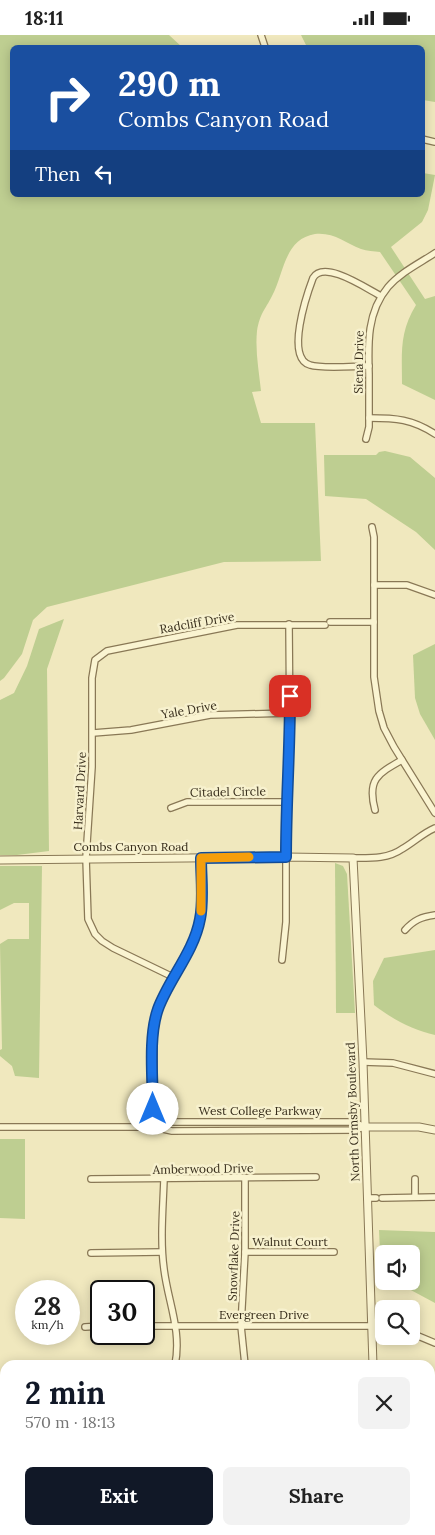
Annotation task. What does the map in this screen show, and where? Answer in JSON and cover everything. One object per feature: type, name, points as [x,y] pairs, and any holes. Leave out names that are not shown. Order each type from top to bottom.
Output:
[{"type":"street","name":"Siena Drive","points":[[366,439],[369,427],[369,330],[374,312],[389,285],[435,253]]},
{"type":"street","points":[[369,366],[316,366],[305,363],[300,356],[300,320],[313,278],[315,274],[321,271],[337,274],[381,297]]},
{"type":"street","points":[[369,418],[392,418],[409,421],[435,434]]},
{"type":"street","points":[[372,527],[374,537],[374,677],[379,711],[384,728],[435,813]]},
{"type":"street","points":[[374,585],[407,585],[435,595]]},
{"type":"street","name":"Radcliff Drive","points":[[92,678],[95,660],[107,651],[237,625],[374,622]]},
{"type":"street","points":[[282,960],[286,922],[286,802],[290,746],[289,624]]},
{"type":"street","name":"Harvard Drive","points":[[92,678],[93,733],[86,858],[88,919],[95,934],[113,949],[174,977]]},
{"type":"street","name":"Yale Drive","points":[[93,733],[132,730],[210,715],[290,713]]},
{"type":"street","points":[[376,810],[371,796],[375,779],[382,771],[402,760]]},
{"type":"street","name":"Citadel Circle","points":[[170,808],[188,802],[286,802]]},
{"type":"street","points":[[353,858],[376,858],[390,855],[401,850],[422,834],[435,828]]},
{"type":"street","name":"Combs Canyon Road","points":[[0,860],[86,858],[353,858]]},
{"type":"street","points":[[154,1127],[154,1025],[158,1010],[192,942],[200,919],[201,858]]},
{"type":"street","name":"North Ormsby Boulevard","points":[[353,858],[363,1062],[373,1360]]},
{"type":"street","points":[[404,930],[414,920],[435,915]]},
{"type":"street","points":[[363,1062],[393,1063],[435,1074]]},
{"type":"street","name":"West College Parkway","points":[[0,1127],[154,1127],[172,1131],[354,1130],[365,1127],[419,1127],[435,1124]]},
{"type":"street","name":"West College Parkway","points":[[419,1127],[435,1130]]},
{"type":"street","name":"Amberwood Drive","points":[[91,1179],[316,1177]]},
{"type":"street","name":"Snowflake Drive","points":[[244,1360],[241,1326],[245,1251],[245,1178]]},
{"type":"street","points":[[164,1179],[162,1252],[176,1325],[175,1360]]},
{"type":"street","points":[[415,1179],[415,1196]]},
{"type":"street","points":[[367,1198],[435,1197]]},
{"type":"street","name":"Walnut Court","points":[[245,1251],[334,1252]]},
{"type":"street","points":[[92,1253],[162,1252]]},
{"type":"street","name":"Evergreen Drive","points":[[155,1325],[375,1325]]},
{"type":"street","points":[[85,1327],[90,1327]]},
{"type":"street","points":[[420,1337],[435,1343]]},
{"type":"green space","points":[[0,35],[169,35],[180,45],[10,45],[10,197],[425,197],[425,173],[435,175],[428,210],[422,222],[391,247],[425,299],[435,296],[435,400],[402,384],[404,334],[416,305],[380,252],[361,249],[328,235],[315,234],[305,237],[297,243],[286,259],[276,287],[260,320],[256,346],[261,391],[252,392],[261,423],[315,423],[321,561],[224,562],[47,607],[33,620],[22,654],[0,681]]},
{"type":"green space","points":[[301,35],[435,35],[435,102],[425,100],[425,45],[306,45]]},
{"type":"green space","points":[[385,451],[410,457],[435,478],[435,550],[416,532],[366,499],[325,496],[324,455],[376,455],[379,452]]},
{"type":"green space","points":[[64,619],[47,669],[49,851],[0,855],[0,700],[14,693],[27,666],[39,629]]},
{"type":"green space","points":[[435,644],[435,740],[420,714],[415,698],[413,655]]},
{"type":"green space","points":[[335,863],[343,866],[347,874],[355,1013],[336,1013]]},
{"type":"green space","points":[[0,866],[42,866],[39,1078],[15,1076],[12,1066],[0,1056],[0,1050],[2,1049],[0,944],[8,939],[29,939],[29,903],[14,903],[0,910]]},
{"type":"green space","points":[[435,950],[435,1035],[403,1023],[374,1005],[373,981],[384,958]]},
{"type":"green space","points":[[0,1139],[25,1139],[25,1219],[0,1218]]},
{"type":"green space","points":[[379,1230],[435,1232],[435,1303],[411,1290],[420,1290],[420,1245],[380,1245]]},
{"type":"slow traffic","points":[[201,911],[201,858],[249,857]]},
{"type":"route","points":[[153,1109],[154,1025],[165,992],[192,942],[200,919],[202,903],[201,858],[286,857],[290,696]]}]
